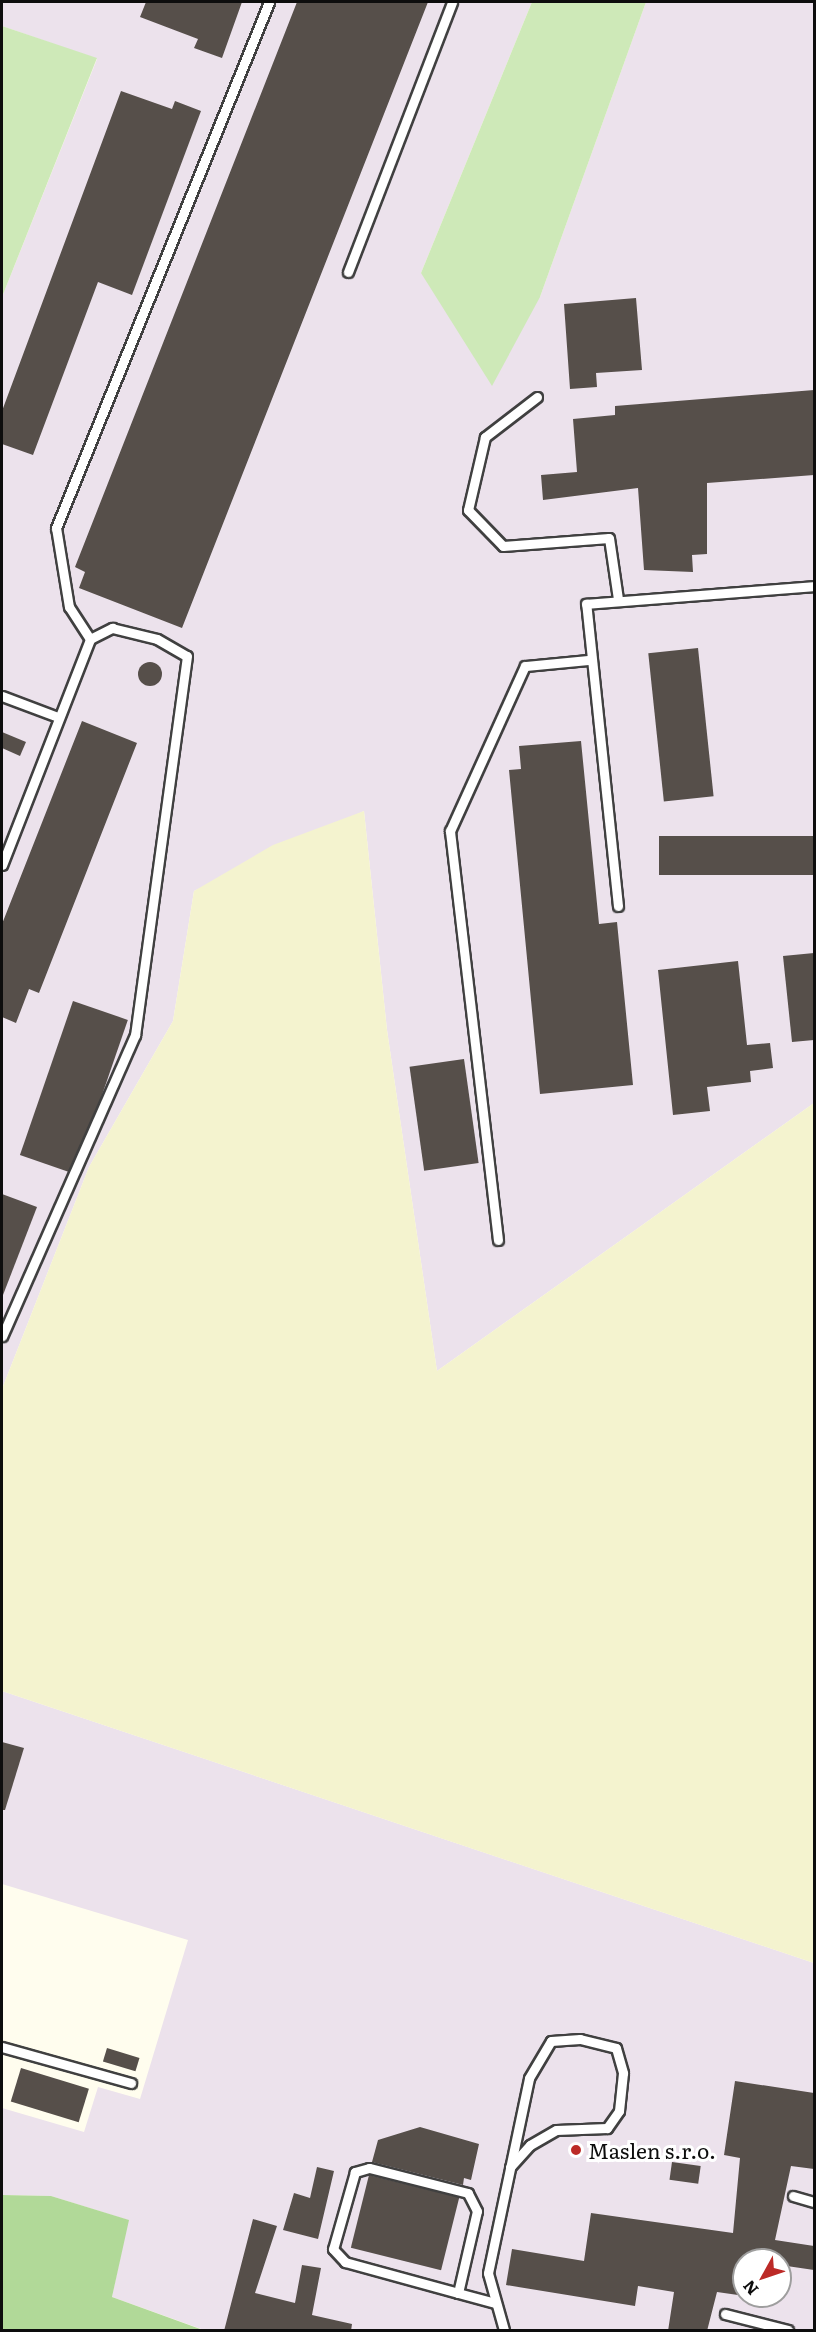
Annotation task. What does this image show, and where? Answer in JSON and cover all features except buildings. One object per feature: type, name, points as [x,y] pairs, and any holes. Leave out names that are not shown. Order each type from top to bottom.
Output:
[{"type":"lane","points":[[90,639],[69,607],[56,528],[269,2]]},
{"type":"lane","points":[[348,272],[452,2]]},
{"type":"lane","points":[[537,397],[485,437],[468,510],[503,546],[609,538],[618,599]]},
{"type":"lane","points":[[618,906],[589,660],[586,604],[618,599],[814,586]]},
{"type":"lane","points":[[2,865],[90,639],[112,628],[157,639],[187,656],[187,678],[135,1035],[2,1336]]},
{"type":"lane","points":[[498,1240],[450,831],[525,666],[589,660]]},
{"type":"lane","points":[[2,696],[58,717]]},
{"type":"lane","points":[[504,2331],[488,2273],[510,2167],[529,2078],[551,2041],[580,2039],[616,2048],[624,2073],[619,2111],[607,2128],[556,2130],[530,2145],[510,2167]]},
{"type":"lane","points":[[2,2047],[131,2083]]},
{"type":"lane","points":[[458,2293],[477,2211],[468,2193],[369,2168],[355,2172],[333,2249],[345,2262],[458,2293],[495,2303]]},
{"type":"lane","points":[[793,2196],[814,2202]]},
{"type":"lane","points":[[725,2314],[788,2331]]},
{"type":"shaded area","points":[[2,2],[532,2],[421,273],[540,297],[646,2],[814,2],[814,1103],[437,1371],[387,1030],[364,811],[194,891],[173,1021],[89,1167],[2,1389],[2,297],[97,59],[2,26]]},
{"type":"shaded area","points":[[2,1691],[814,1963],[814,2330],[204,2330],[112,2297],[128,2220],[51,2196],[2,2195],[2,2108],[84,2132],[98,2087],[140,2099],[188,1940],[2,1884]]},
{"type":"green space","points":[[532,2],[646,2],[540,297],[492,386],[421,273]]},
{"type":"green space","points":[[2,26],[97,58],[2,297]]},
{"type":"green space","points":[[364,811],[387,1030],[437,1371],[814,1103],[814,1963],[2,1691],[2,1389],[89,1167],[173,1021],[194,891],[273,845]]},
{"type":"green space","points":[[2,2195],[51,2196],[129,2220],[112,2297],[203,2330],[2,2330]]},
{"type":"place","name":"Maslen s.r.o.","points":[[576,2150]]}]
